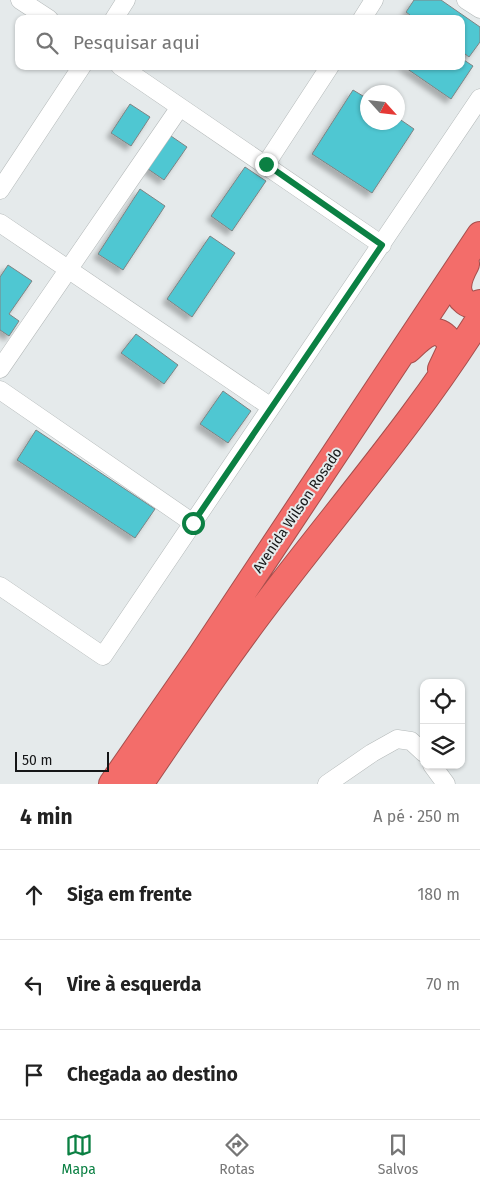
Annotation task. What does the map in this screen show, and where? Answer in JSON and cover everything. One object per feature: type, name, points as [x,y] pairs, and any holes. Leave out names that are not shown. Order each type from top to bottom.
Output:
[{"type":"highway","points":[[479,237],[462,270],[458,286],[461,298],[466,303],[473,305],[480,303]]},
{"type":"highway","name":"Avenida Wilson Rosado","points":[[112,784],[200,657],[479,237]]},
{"type":"highway","name":"Avenida Wilson Rosado","points":[[140,784],[196,700],[251,624],[381,457],[428,394],[480,318]]},
{"type":"highway","points":[[393,365],[430,332],[436,332],[447,338],[450,342],[450,350],[428,394]]},
{"type":"street","points":[[20,0],[43,15]]},
{"type":"street","points":[[117,15],[126,0]]},
{"type":"street","points":[[365,15],[374,0]]},
{"type":"street","points":[[466,0],[480,9]]},
{"type":"street","points":[[0,190],[79,70]]},
{"type":"street","points":[[126,70],[382,245]]},
{"type":"street","points":[[266,164],[327,70]]},
{"type":"street","points":[[0,586],[103,656],[480,98]]},
{"type":"street","points":[[0,369],[180,107]]},
{"type":"street","points":[[0,223],[271,407]]},
{"type":"street","points":[[0,390],[193,523]]},
{"type":"street","points":[[327,784],[372,753],[397,739],[411,741],[420,751]]},
{"type":"street","points":[[435,769],[446,784]]},
{"type":"building","points":[[414,0],[441,0],[463,15],[410,15],[406,12]]},
{"type":"building","points":[[465,17],[480,27],[480,42],[469,57],[465,54]]},
{"type":"building","points":[[465,61],[473,66],[451,99],[409,70],[465,70]]},
{"type":"building","points":[[353,90],[360,94],[360,130],[405,130],[405,123],[414,129],[372,193],[312,154]]},
{"type":"building","points":[[130,104],[150,117],[131,146],[111,133]]},
{"type":"building","points":[[168,134],[187,147],[164,180],[145,167]]},
{"type":"building","points":[[245,167],[266,181],[232,231],[211,216]]},
{"type":"building","points":[[140,189],[165,206],[123,270],[98,254]]},
{"type":"building","points":[[210,236],[235,253],[192,317],[167,299]]},
{"type":"building","points":[[8,265],[32,281],[9,314],[19,321],[9,336],[0,330],[0,277]]},
{"type":"building","points":[[136,334],[178,365],[164,384],[121,353]]},
{"type":"building","points":[[223,391],[251,411],[228,443],[200,424]]},
{"type":"building","points":[[36,430],[155,509],[135,538],[17,460]]},
{"type":"route","points":[[193,523],[382,245],[266,164]]}]
